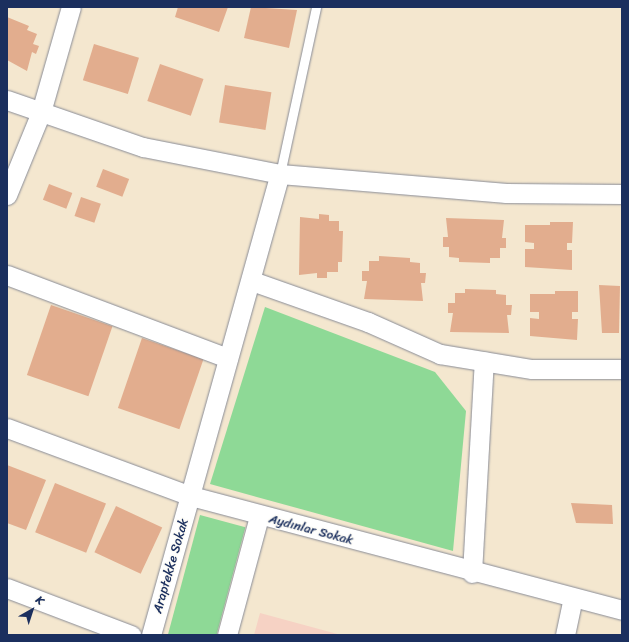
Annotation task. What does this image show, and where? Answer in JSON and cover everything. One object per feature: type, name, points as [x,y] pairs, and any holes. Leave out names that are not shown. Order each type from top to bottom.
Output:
[{"type":"street","points":[[7,194],[41,112],[71,7]]},
{"type":"street","points":[[7,100],[143,147],[280,174],[506,193],[622,194]]},
{"type":"street","name":"Araptekke Sokak","points":[[151,635],[191,496],[228,358],[252,281],[280,174]]},
{"type":"street","points":[[7,275],[228,358]]},
{"type":"street","points":[[252,281],[368,322],[440,354],[532,369],[622,369]]},
{"type":"street","points":[[472,573],[484,361]]},
{"type":"street","name":"Aydınlar Sokak","points":[[7,428],[191,496],[259,516],[472,573],[622,610]]},
{"type":"street","points":[[227,635],[259,516]]},
{"type":"street","points":[[7,588],[131,635]]},
{"type":"street","points":[[565,635],[573,598]]},
{"type":"lane","points":[[280,174],[316,7]]},
{"type":"shaded area","points":[[260,613],[341,635],[254,635]]},
{"type":"green space","points":[[265,307],[435,372],[466,411],[453,551],[210,484]]},
{"type":"green space","points":[[200,515],[245,527],[217,635],[168,635]]},
{"type":"building","points":[[178,7],[228,7],[219,32],[175,17]]},
{"type":"building","points":[[251,7],[297,10],[289,48],[244,38]]},
{"type":"building","points":[[7,17],[29,26],[27,30],[37,34],[33,44],[39,46],[36,54],[32,52],[27,71],[7,60]]},
{"type":"building","points":[[94,44],[139,58],[128,94],[83,80]]},
{"type":"building","points":[[160,64],[203,79],[191,116],[147,101]]},
{"type":"building","points":[[225,85],[271,92],[265,130],[219,123]]},
{"type":"building","points":[[103,169],[129,179],[122,197],[96,187]]},
{"type":"building","points":[[49,184],[72,193],[66,209],[43,200]]},
{"type":"building","points":[[81,197],[101,204],[94,223],[74,216]]},
{"type":"building","points":[[319,214],[329,215],[329,221],[339,221],[339,231],[343,231],[342,262],[338,262],[338,272],[327,272],[327,278],[317,278],[317,273],[299,275],[300,217],[319,219]]},
{"type":"building","points":[[446,218],[504,220],[502,238],[506,238],[506,248],[500,248],[500,258],[490,258],[490,263],[459,262],[459,258],[449,257],[449,247],[443,247],[443,237],[448,237]]},
{"type":"building","points":[[550,222],[573,222],[572,243],[567,243],[567,250],[572,250],[572,270],[525,267],[525,249],[534,249],[534,243],[525,242],[525,225],[550,225]]},
{"type":"building","points":[[379,256],[410,258],[410,262],[420,263],[420,273],[426,273],[425,283],[421,283],[423,301],[364,299],[367,281],[362,281],[362,271],[369,271],[369,261],[379,261]]},
{"type":"building","points":[[599,285],[620,286],[619,333],[602,333]]},
{"type":"building","points":[[465,289],[496,290],[496,294],[506,295],[506,305],[512,305],[511,315],[507,315],[509,333],[450,332],[453,313],[448,313],[448,303],[455,303],[455,293],[465,293]]},
{"type":"building","points":[[555,291],[578,291],[578,312],[572,312],[572,319],[578,319],[577,340],[530,336],[530,318],[539,319],[539,312],[530,312],[530,294],[555,294]]},
{"type":"building","points":[[51,305],[112,326],[88,396],[27,375]]},
{"type":"building","points":[[142,338],[203,359],[179,429],[118,408]]},
{"type":"building","points":[[7,465],[46,480],[26,530],[7,523]]},
{"type":"building","points":[[55,483],[106,504],[86,553],[35,532]]},
{"type":"building","points":[[571,503],[612,505],[613,524],[576,523]]},
{"type":"building","points":[[116,506],[162,528],[141,574],[94,552]]}]
